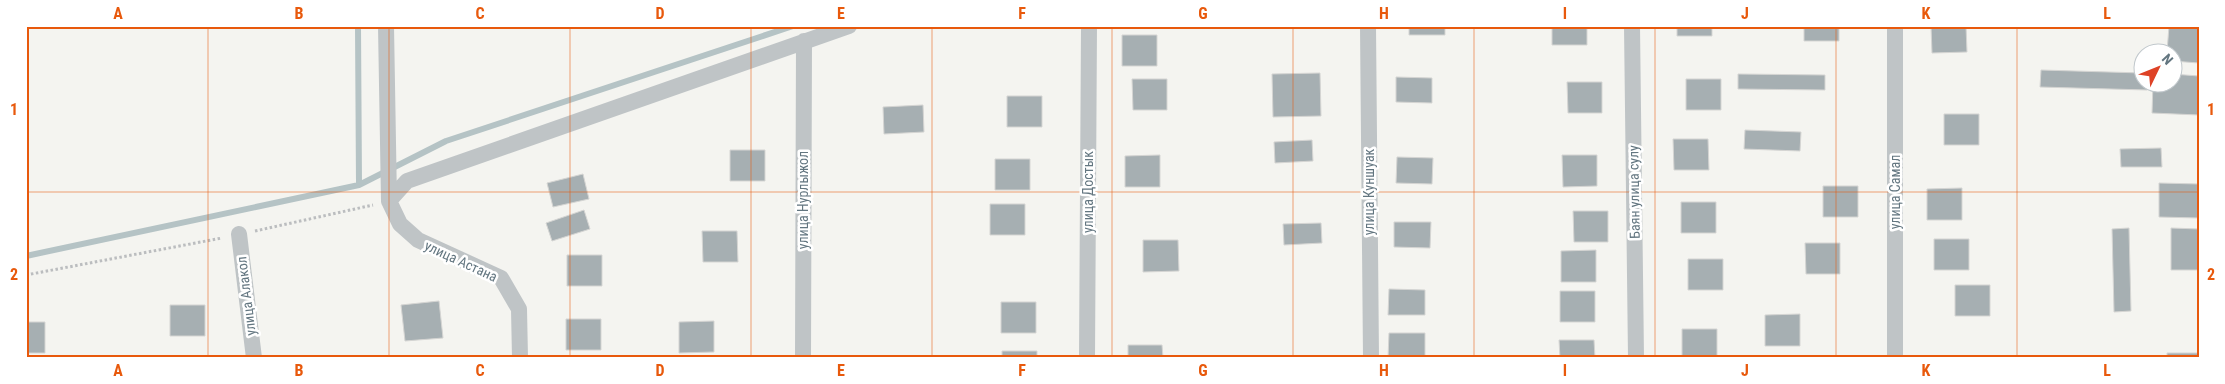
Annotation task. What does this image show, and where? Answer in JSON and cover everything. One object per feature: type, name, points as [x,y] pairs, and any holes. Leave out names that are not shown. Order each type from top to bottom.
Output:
[{"type":"street","points":[[386,26],[389,201]]},
{"type":"street","points":[[389,201],[407,181],[849,26]]},
{"type":"street","name":"улица Достык","points":[[1087,358],[1089,26]]},
{"type":"street","name":"улица Куншуак","points":[[1368,26],[1371,358]]},
{"type":"street","name":"Баян улица сулу","points":[[1632,26],[1636,358]]},
{"type":"street","name":"улица Самал","points":[[1895,26],[1896,358]]},
{"type":"street","name":"улица Нурлыжол","points":[[803,358],[804,42]]},
{"type":"street","name":"улица Астана","points":[[389,201],[400,224],[418,240],[502,278],[520,309],[520,358]]},
{"type":"street","name":"улица Алакол","points":[[239,234],[254,358]]},
{"type":"path","points":[[26,275],[239,234],[389,201]]},
{"type":"building","points":[[1409,26],[1445,26],[1445,35],[1409,35]]},
{"type":"building","points":[[1552,26],[1587,26],[1587,45],[1552,45]]},
{"type":"building","points":[[1677,26],[1712,26],[1712,36],[1677,36]]},
{"type":"building","points":[[1804,26],[1839,26],[1839,41],[1804,41]]},
{"type":"building","points":[[1931,26],[1966,26],[1967,52],[1932,53]]},
{"type":"building","points":[[2169,26],[2199,26],[2199,63],[2182,62],[2182,42],[2168,42]]},
{"type":"building","points":[[1122,35],[1157,35],[1157,66],[1122,66]]},
{"type":"building","points":[[2041,70],[2132,73],[2132,90],[2040,87]]},
{"type":"building","points":[[1320,73],[1321,116],[1273,117],[1272,74]]},
{"type":"building","points":[[1738,74],[1825,75],[1825,90],[1738,89]]},
{"type":"building","points":[[2182,75],[2199,76],[2199,115],[2152,113],[2153,92],[2182,92]]},
{"type":"building","points":[[1396,77],[1432,78],[1432,103],[1396,102]]},
{"type":"building","points":[[1132,79],[1167,79],[1167,110],[1133,110]]},
{"type":"building","points":[[1686,79],[1721,79],[1721,110],[1686,110]]},
{"type":"building","points":[[1567,82],[1602,82],[1602,113],[1568,113]]},
{"type":"building","points":[[1007,96],[1042,96],[1042,127],[1007,127]]},
{"type":"building","points":[[923,105],[924,132],[884,134],[883,107]]},
{"type":"building","points":[[1944,114],[1979,114],[1979,145],[1944,145]]},
{"type":"building","points":[[1745,130],[1801,132],[1800,151],[1744,149]]},
{"type":"building","points":[[1673,139],[1708,139],[1709,170],[1674,170]]},
{"type":"building","points":[[1312,140],[1313,161],[1275,163],[1274,142]]},
{"type":"building","points":[[2161,148],[2162,167],[2121,167],[2120,149]]},
{"type":"building","points":[[730,150],[765,150],[765,181],[730,181]]},
{"type":"building","points":[[1160,155],[1160,187],[1125,187],[1125,156]]},
{"type":"building","points":[[1562,155],[1597,155],[1597,186],[1563,187]]},
{"type":"building","points":[[1397,157],[1433,158],[1432,184],[1396,183]]},
{"type":"building","points":[[995,159],[1030,159],[1030,190],[995,190]]},
{"type":"building","points":[[583,174],[589,199],[553,207],[547,183]]},
{"type":"building","points":[[2159,183],[2199,184],[2199,218],[2159,217]]},
{"type":"building","points":[[1823,186],[1858,186],[1858,217],[1823,217]]},
{"type":"building","points":[[1962,188],[1962,220],[1927,220],[1927,189]]},
{"type":"building","points":[[1681,202],[1716,202],[1716,233],[1681,233]]},
{"type":"building","points":[[990,204],[1025,204],[1025,235],[990,235]]},
{"type":"building","points":[[584,210],[590,229],[552,241],[546,223]]},
{"type":"building","points":[[1573,211],[1608,211],[1608,242],[1574,242]]},
{"type":"building","points":[[1394,222],[1431,222],[1430,248],[1394,247]]},
{"type":"building","points":[[1321,223],[1322,243],[1284,245],[1283,224]]},
{"type":"building","points":[[2129,228],[2131,311],[2114,312],[2112,229]]},
{"type":"building","points":[[2171,228],[2199,229],[2199,270],[2171,270]]},
{"type":"building","points":[[702,231],[737,231],[738,262],[703,262]]},
{"type":"building","points":[[1934,239],[1969,239],[1969,270],[1934,270]]},
{"type":"building","points":[[1143,240],[1178,240],[1179,271],[1143,272]]},
{"type":"building","points":[[1805,243],[1840,243],[1840,274],[1806,274]]},
{"type":"building","points":[[1596,250],[1596,282],[1561,282],[1561,251]]},
{"type":"building","points":[[567,255],[602,255],[602,286],[567,286]]},
{"type":"building","points":[[1688,259],[1723,259],[1723,290],[1688,290]]},
{"type":"building","points":[[1955,285],[1990,285],[1990,316],[1955,316]]},
{"type":"building","points":[[1389,289],[1425,290],[1425,315],[1388,315]]},
{"type":"building","points":[[1560,291],[1595,291],[1595,322],[1560,322]]},
{"type":"building","points":[[439,301],[443,338],[405,341],[401,305]]},
{"type":"building","points":[[1001,302],[1036,302],[1036,333],[1001,333]]},
{"type":"building","points":[[170,305],[205,305],[205,336],[170,336]]},
{"type":"building","points":[[1800,314],[1800,346],[1765,346],[1765,315]]},
{"type":"building","points":[[566,319],[601,319],[601,350],[566,350]]},
{"type":"building","points":[[714,321],[714,352],[679,353],[679,322]]},
{"type":"building","points":[[26,322],[45,322],[45,353],[26,353]]},
{"type":"building","points":[[1682,329],[1717,329],[1717,358],[1682,358]]},
{"type":"building","points":[[1389,333],[1425,333],[1425,358],[1388,358]]},
{"type":"building","points":[[1559,340],[1594,340],[1595,358],[1560,358]]},
{"type":"building","points":[[1128,345],[1162,345],[1163,358],[1128,358]]},
{"type":"building","points":[[1002,351],[1037,351],[1037,358],[1002,358]]},
{"type":"building","points":[[2167,353],[2199,353],[2199,358],[2167,358]]},
{"type":"waterway","points":[[358,26],[359,185]]},
{"type":"waterway","points":[[26,256],[359,185],[446,141],[793,26]]}]
